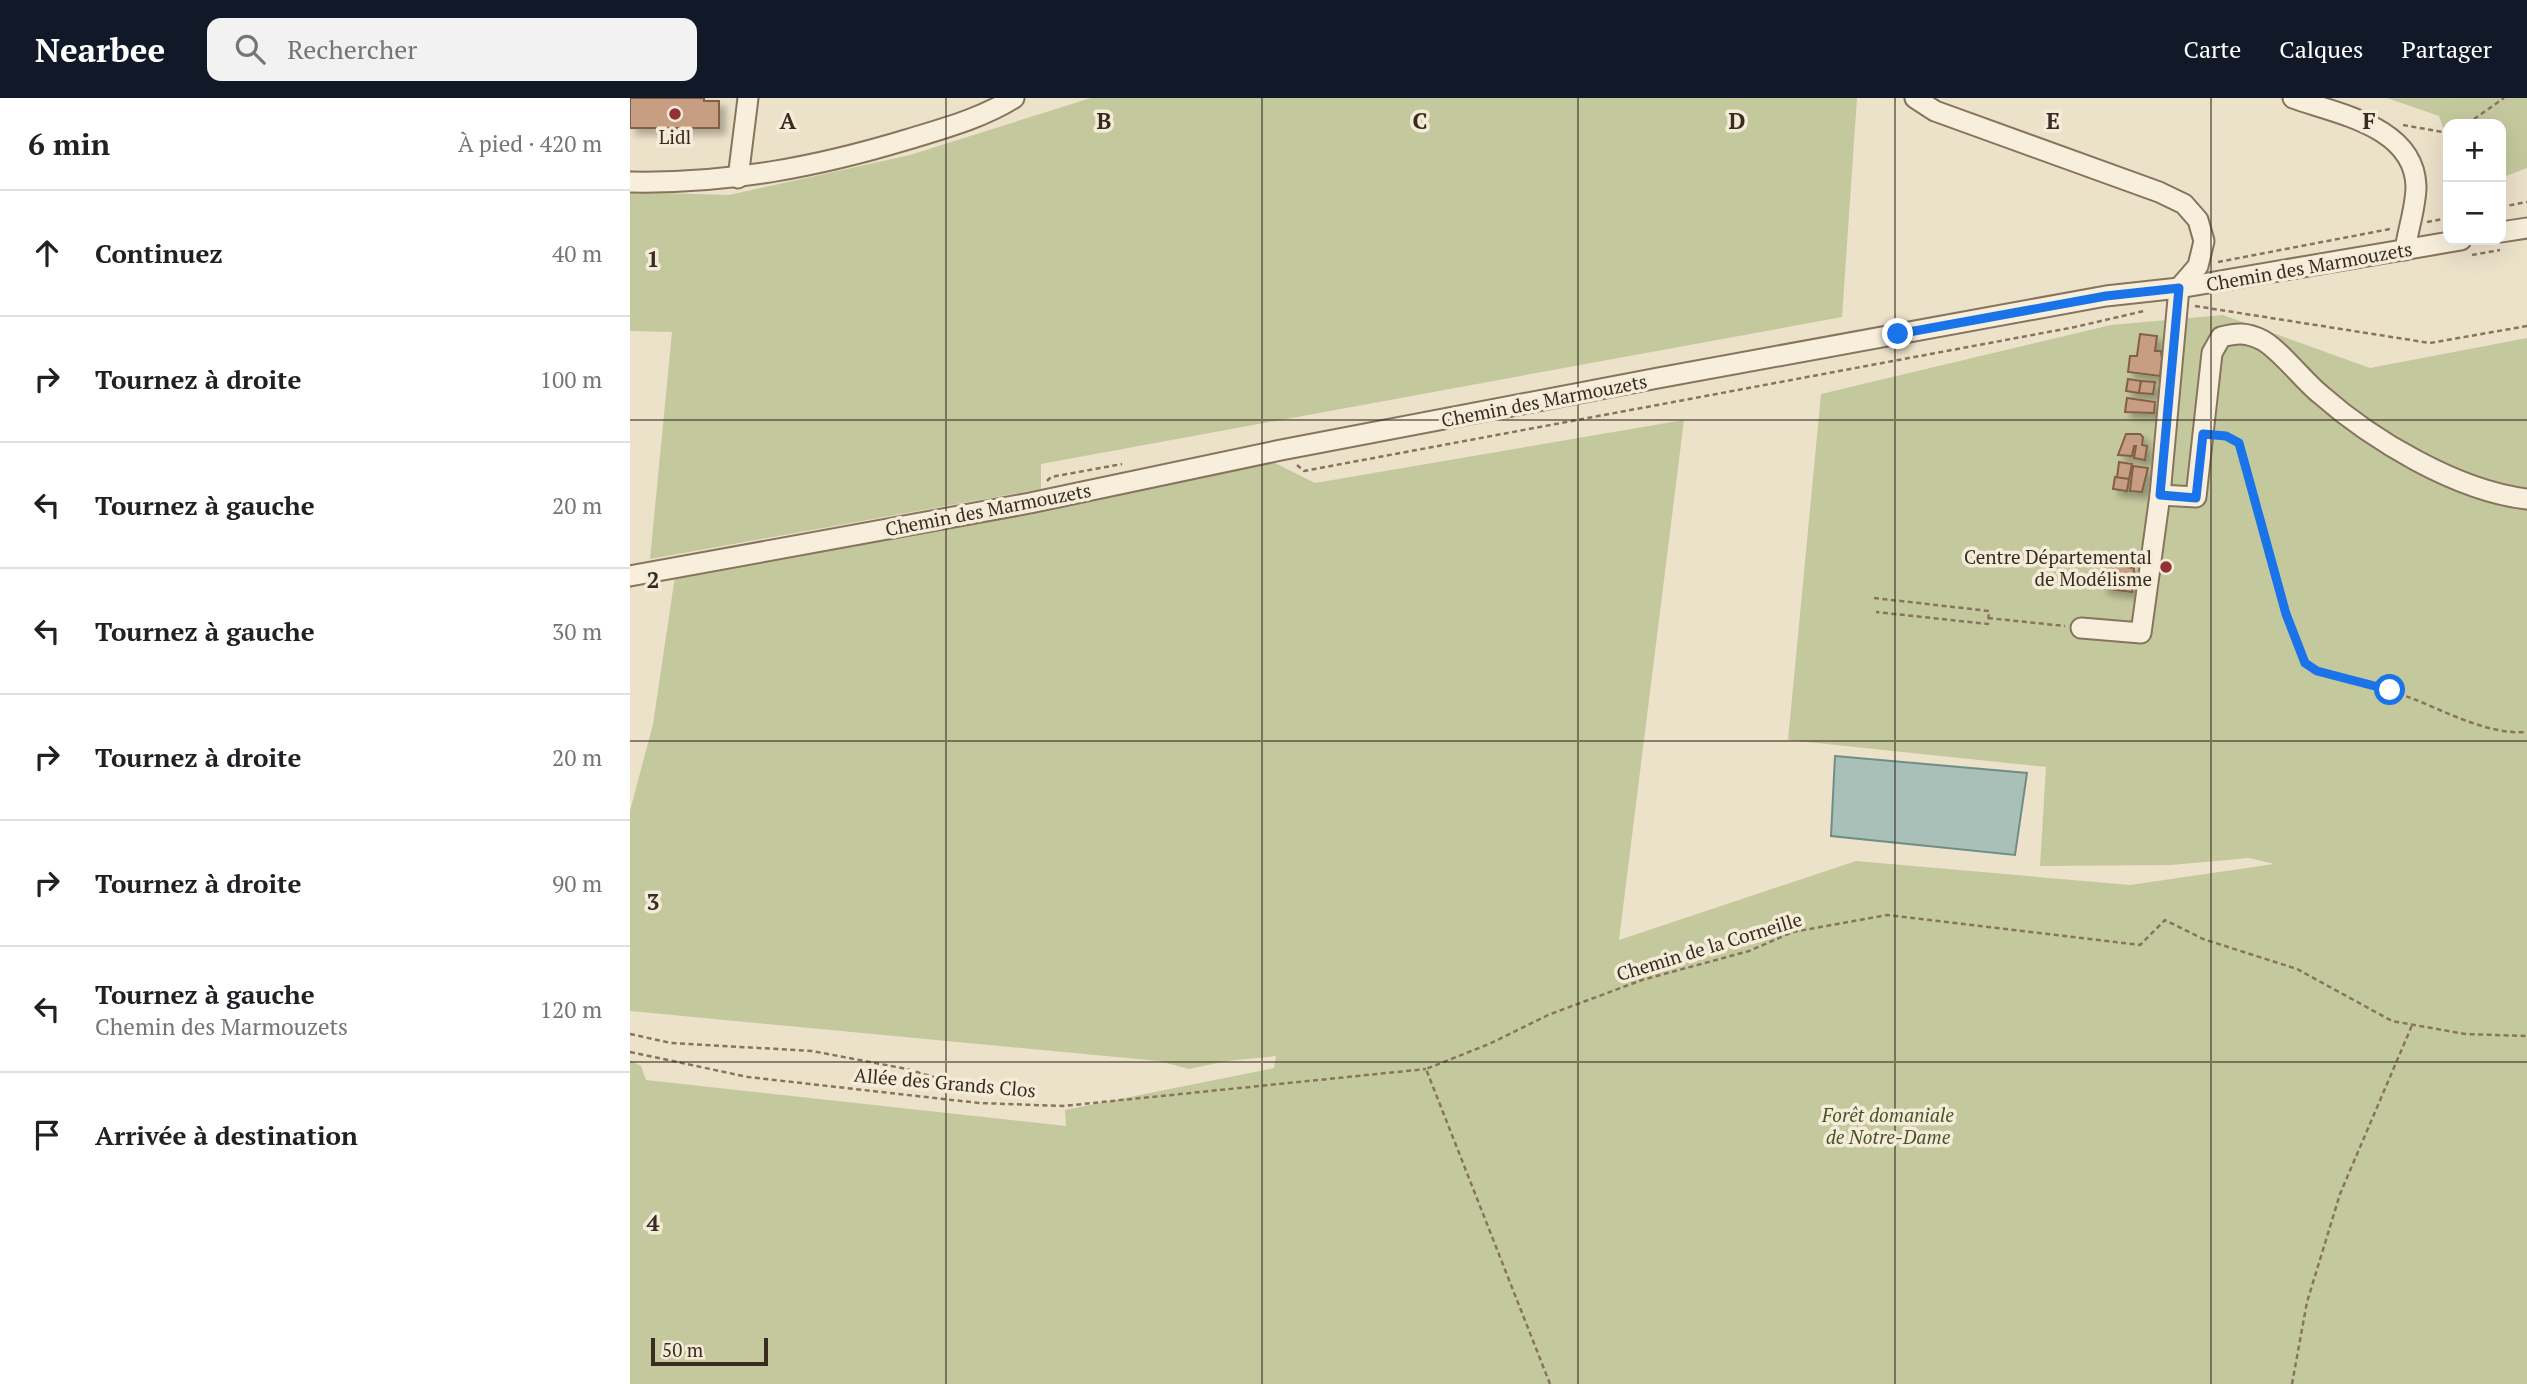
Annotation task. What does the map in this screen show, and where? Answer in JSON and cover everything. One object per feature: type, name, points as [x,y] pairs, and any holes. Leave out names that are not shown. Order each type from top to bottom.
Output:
[{"type":"street","points":[[738,178],[748,98]]},
{"type":"street","points":[[630,182],[738,178],[859,155],[974,118],[1014,98]]},
{"type":"street","points":[[1915,98],[1935,111],[2159,191],[2185,204],[2198,220],[2204,241],[2198,266],[2172,294],[2160,495],[2141,633],[2081,628]]},
{"type":"street","points":[[2292,98],[2377,129],[2396,141],[2410,159],[2416,185],[2405,250]]},
{"type":"street","points":[[2506,238],[2527,228]]},
{"type":"street","name":"Chemin des Marmouzets","points":[[630,576],[1030,503],[1281,450],[2106,296],[2172,294],[2405,250],[2462,248]]},
{"type":"street","points":[[2160,495],[2196,498],[2212,353],[2221,337],[2243,332],[2264,341],[2321,396],[2378,438],[2438,470],[2480,488],[2527,499]]},
{"type":"path","points":[[2475,119],[2504,98]]},
{"type":"path","points":[[2398,124],[2443,132]]},
{"type":"path","points":[[2506,207],[2527,202]]},
{"type":"path","points":[[2198,266],[2408,225]]},
{"type":"path","points":[[1281,450],[1304,471],[2075,327],[2172,294],[2430,344],[2527,326]]},
{"type":"path","points":[[2203,434],[2226,436],[2239,443],[2286,614],[2305,663],[2317,671],[2390,690],[2505,734],[2527,732]]},
{"type":"path","points":[[1874,598],[1989,611],[1988,624],[1876,612]]},
{"type":"path","points":[[1988,618],[2081,628]]},
{"type":"path","name":"Chemin de la Corneille","points":[[1426,1069],[1489,1044],[1548,1015],[1642,980],[1749,951],[1793,932],[1887,915],[2140,945],[2165,920],[2203,939],[2297,970],[2392,1021],[2465,1034],[2527,1035]]},
{"type":"path","points":[[2292,1384],[2308,1301],[2340,1194],[2413,1023]]},
{"type":"path","points":[[630,1034],[671,1043],[812,1051],[907,1069],[960,1085],[1031,1095]]},
{"type":"path","name":"Allée des Grands Clos","points":[[630,1052],[748,1077],[979,1103],[1063,1105],[1426,1069]]},
{"type":"path","points":[[1426,1069],[1550,1384]]},
{"type":"green space","points":[[1091,98],[1857,98],[1842,317],[1041,464],[1041,489],[650,559],[672,332],[630,331],[630,192],[729,195],[910,155]]},
{"type":"green space","points":[[2387,98],[2527,98],[2527,168],[2506,176],[2506,119],[2443,119],[2443,127],[2439,116]]},
{"type":"green space","name":"Forêt domaniale de Notre-Dame","points":[[2223,315],[2370,368],[2527,338],[2527,1384],[630,1384],[630,1060],[641,1066],[646,1080],[1066,1126],[1065,1110],[1274,1068],[1276,1056],[1227,1061],[1189,1069],[1159,1061],[630,1011],[630,811],[653,724],[675,576],[1273,462],[1315,483],[1684,420],[1619,940],[1856,861],[2130,885],[2274,864],[2249,858],[2171,865],[2040,866],[2046,767],[1788,740],[1821,394],[2111,325]]},
{"type":"water","points":[[1835,756],[2027,773],[2015,855],[1831,836]]},
{"type":"building","name":"Lidl","points":[[630,98],[704,98],[704,101],[719,101],[719,128],[630,128]]},
{"type":"building","points":[[2140,334],[2157,336],[2155,351],[2161,351],[2162,359],[2160,376],[2128,372],[2130,356],[2137,356]]},
{"type":"building","points":[[2128,379],[2141,381],[2139,393],[2126,391]]},
{"type":"building","points":[[2141,381],[2155,382],[2153,394],[2139,393]]},
{"type":"building","points":[[2127,398],[2155,402],[2154,413],[2125,412]]},
{"type":"building","points":[[2126,434],[2140,434],[2143,437],[2142,445],[2147,446],[2145,460],[2134,458],[2136,446],[2132,456],[2118,455]]},
{"type":"building","points":[[2119,462],[2132,464],[2129,479],[2117,478]]},
{"type":"building","points":[[2133,466],[2148,468],[2142,492],[2130,491]]},
{"type":"building","points":[[2115,477],[2129,479],[2127,491],[2113,489]]},
{"type":"building","points":[[2105,564],[2134,568],[2132,592],[2102,588]]},
{"type":"place","name":"Lidl","points":[[675,114]]},
{"type":"place","name":"Centre Départemental de Modélisme","points":[[2166,567]]},
{"type":"route","points":[[1898,334],[2106,296],[2179,288],[2160,495],[2196,498],[2203,434],[2226,436],[2239,443],[2286,614],[2305,663],[2317,671],[2390,690]]}]
